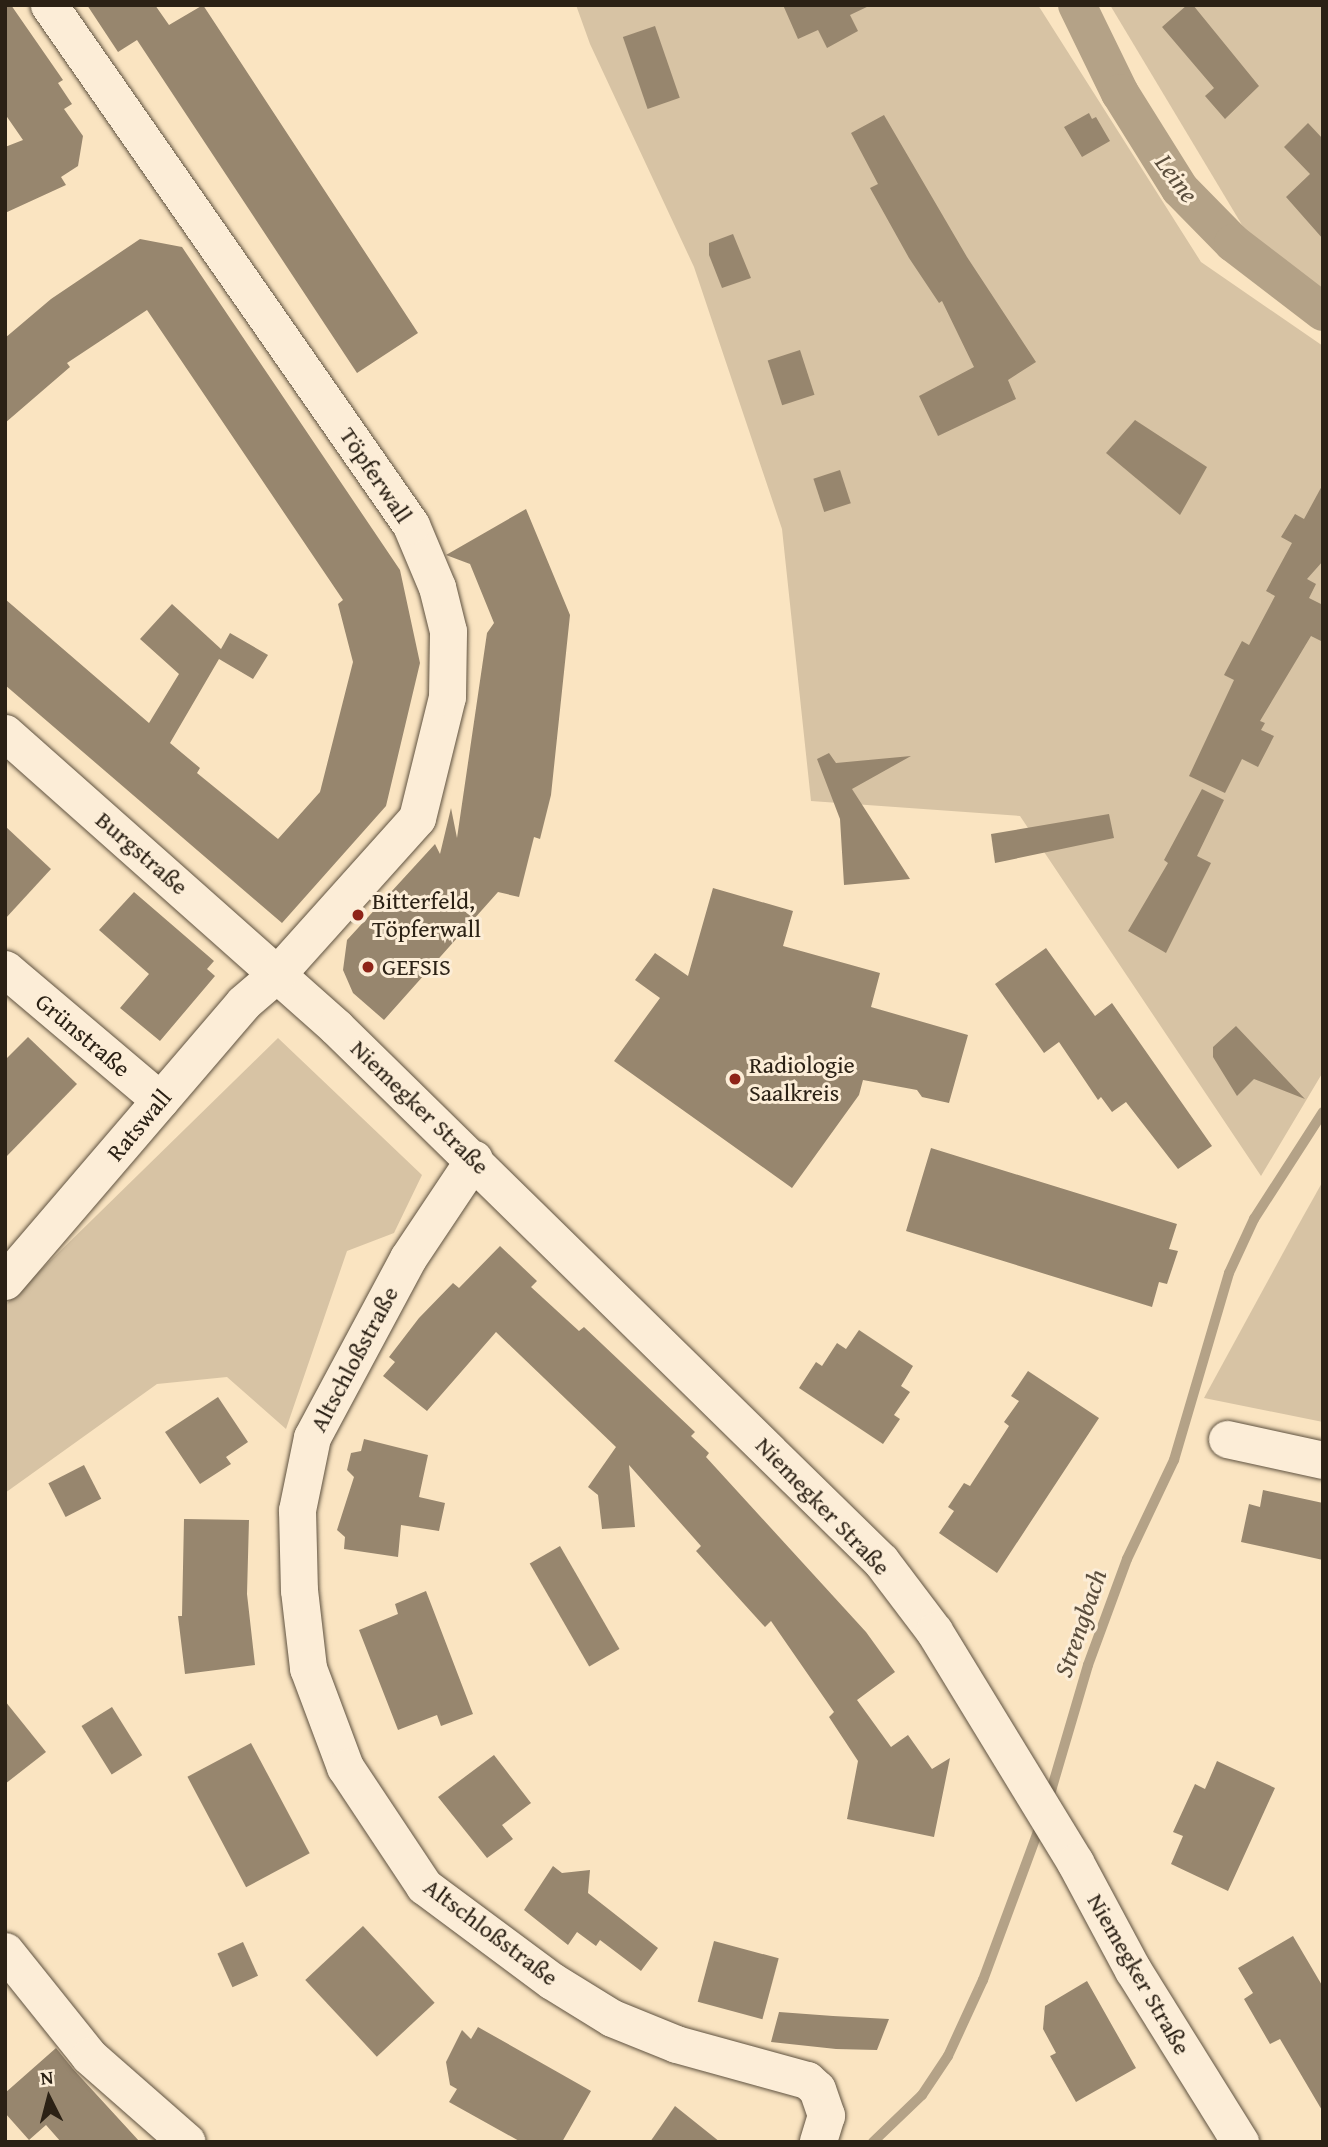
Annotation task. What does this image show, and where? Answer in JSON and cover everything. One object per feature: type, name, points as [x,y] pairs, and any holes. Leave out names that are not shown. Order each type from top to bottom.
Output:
[{"type":"street","name":"Töpferwall","points":[[49,5],[411,525],[437,587],[448,631],[447,697],[422,809],[278,973]]},
{"type":"street","name":"Burgstraße","points":[[5,733],[278,973]]},
{"type":"street","name":"Grünstraße","points":[[5,969],[160,1100]]},
{"type":"street","name":"Ratswall","points":[[5,1281],[249,996],[278,973]]},
{"type":"street","name":"Niemegker Straße","points":[[278,973],[474,1159],[881,1561],[934,1631],[1075,1863],[1133,1970],[1240,2142]]},
{"type":"street","name":"Altschloßstraße","points":[[474,1159],[408,1258],[312,1437],[297,1510],[299,1590],[308,1668],[345,1767],[424,1886],[552,1981],[612,2018],[676,2044],[807,2080],[817,2089],[826,2115],[818,2142]]},
{"type":"street","points":[[1227,1439],[1323,1460]]},
{"type":"street","points":[[5,1951],[89,2056],[187,2142]]},
{"type":"shaded area","points":[[576,5],[1038,5],[1201,262],[1323,346],[1323,1072],[1261,1176],[1020,816],[811,801],[782,529],[694,267],[590,44]]},
{"type":"shaded area","points":[[1110,5],[1323,5],[1323,295],[1257,250]]},
{"type":"shaded area","points":[[278,1038],[422,1175],[394,1233],[347,1251],[286,1429],[227,1377],[157,1384],[5,1493],[5,1305]]},
{"type":"shaded area","points":[[1323,1181],[1323,1422],[1204,1398],[1295,1231]]},
{"type":"building","points":[[5,5],[11,5],[63,80],[58,83],[72,104],[64,109],[83,136],[78,166],[61,177],[66,185],[5,213],[5,147],[23,140],[5,114]]},
{"type":"building","points":[[87,5],[155,5],[169,25],[203,5],[418,333],[357,373],[137,40],[118,52]]},
{"type":"building","points":[[783,5],[871,5],[850,15],[858,31],[827,48],[818,30],[798,39]]},
{"type":"building","points":[[1187,5],[1193,5],[1259,86],[1225,119],[1205,96],[1214,88],[1162,27]]},
{"type":"building","points":[[655,26],[680,98],[648,109],[623,37]]},
{"type":"building","points":[[1089,113],[1092,119],[1096,117],[1110,141],[1082,157],[1064,127]]},
{"type":"building","points":[[884,115],[967,257],[1036,362],[1008,380],[1016,399],[938,436],[919,396],[974,367],[942,301],[939,303],[909,258],[870,188],[878,184],[851,133]]},
{"type":"building","points":[[1308,123],[1323,139],[1323,239],[1286,197],[1310,174],[1284,147]]},
{"type":"building","points":[[733,234],[751,278],[722,288],[709,255],[709,243]]},
{"type":"building","points":[[140,239],[182,247],[400,570],[420,663],[386,806],[282,923],[5,685],[5,599],[149,723],[179,674],[140,639],[172,604],[221,649],[230,633],[268,655],[253,679],[219,659],[170,743],[200,768],[197,773],[278,839],[320,792],[353,662],[338,604],[343,600],[147,310],[67,363],[70,367],[5,423],[5,338],[51,299]]},
{"type":"building","points":[[800,350],[815,395],[782,405],[768,361]]},
{"type":"building","points":[[1135,420],[1207,467],[1180,515],[1106,453]]},
{"type":"building","points":[[840,470],[851,503],[824,512],[813,479]]},
{"type":"building","points":[[1323,484],[1323,561],[1307,579],[1316,584],[1309,598],[1323,605],[1323,642],[1311,636],[1260,721],[1265,723],[1261,730],[1274,736],[1258,767],[1242,759],[1225,793],[1189,776],[1234,680],[1224,675],[1242,641],[1249,645],[1275,596],[1266,591],[1292,543],[1281,537],[1295,514],[1304,519]]},
{"type":"building","points":[[526,509],[570,615],[551,795],[540,839],[534,837],[519,897],[498,892],[384,1020],[353,993],[343,970],[347,940],[435,844],[440,854],[451,808],[457,838],[487,633],[494,623],[470,564],[446,555]]},
{"type":"building","points":[[829,753],[836,763],[911,756],[852,789],[910,879],[844,885],[840,819],[817,759]]},
{"type":"building","points":[[1202,789],[1224,800],[1197,856],[1211,863],[1166,953],[1128,931],[1168,863],[1164,860]]},
{"type":"building","points":[[1109,814],[1114,838],[995,863],[991,834]]},
{"type":"building","points":[[5,826],[51,869],[5,919]]},
{"type":"building","points":[[713,888],[793,911],[783,946],[880,973],[871,1007],[968,1035],[949,1103],[922,1097],[917,1090],[863,1080],[859,1095],[792,1188],[614,1061],[660,998],[635,980],[655,953],[688,976]]},
{"type":"building","points":[[134,892],[214,961],[207,969],[215,976],[160,1041],[120,1008],[149,974],[99,930]]},
{"type":"building","points":[[1046,948],[1095,1016],[1112,1003],[1212,1146],[1178,1169],[1126,1102],[1112,1112],[1101,1097],[1098,1100],[1059,1042],[1044,1053],[995,984]]},
{"type":"building","points":[[1236,1026],[1305,1099],[1254,1079],[1237,1096],[1213,1057],[1213,1047]]},
{"type":"building","points":[[28,1037],[77,1084],[5,1158],[5,1060]]},
{"type":"building","points":[[931,1148],[1177,1224],[1169,1249],[1178,1251],[1167,1284],[1159,1282],[1152,1307],[906,1231]]},
{"type":"building","points":[[500,1246],[537,1281],[531,1287],[579,1331],[584,1327],[695,1432],[691,1436],[709,1453],[706,1457],[866,1632],[895,1672],[857,1700],[891,1747],[908,1735],[932,1769],[950,1758],[934,1837],[847,1819],[858,1761],[829,1717],[834,1712],[771,1621],[765,1627],[696,1551],[701,1546],[629,1465],[635,1527],[602,1529],[598,1495],[588,1487],[616,1447],[496,1332],[427,1411],[383,1376],[395,1362],[389,1357],[419,1318],[453,1283],[459,1288]]},
{"type":"building","points":[[859,1330],[913,1366],[901,1386],[910,1392],[894,1415],[900,1419],[883,1444],[799,1388],[816,1362],[822,1366],[837,1343],[846,1349]]},
{"type":"building","points":[[1028,1371],[1099,1418],[997,1573],[939,1533],[954,1511],[948,1507],[964,1483],[970,1486],[1009,1426],[1004,1422],[1019,1401],[1011,1396]]},
{"type":"building","points":[[218,1397],[248,1442],[226,1457],[231,1464],[200,1484],[165,1432]]},
{"type":"building","points":[[364,1439],[428,1455],[419,1497],[445,1503],[439,1531],[401,1525],[398,1557],[344,1549],[345,1537],[337,1530],[354,1477],[347,1470],[351,1453],[361,1451]]},
{"type":"building","points":[[84,1465],[101,1499],[66,1517],[48,1483]]},
{"type":"building","points":[[1263,1490],[1323,1503],[1323,1560],[1241,1542],[1249,1504],[1260,1507]]},
{"type":"building","points":[[184,1519],[249,1520],[247,1594],[255,1665],[185,1674],[178,1616],[182,1616]]},
{"type":"building","points":[[560,1546],[620,1649],[589,1667],[530,1564]]},
{"type":"building","points":[[426,1591],[473,1714],[441,1726],[437,1715],[398,1730],[359,1630],[398,1614],[395,1604]]},
{"type":"building","points":[[5,1701],[46,1752],[5,1784]]},
{"type":"building","points":[[112,1707],[142,1755],[112,1774],[81,1726]]},
{"type":"building","points":[[251,1743],[310,1853],[246,1887],[187,1777]]},
{"type":"building","points":[[494,1755],[531,1803],[502,1825],[513,1839],[487,1858],[438,1797]]},
{"type":"building","points":[[1217,1761],[1275,1788],[1228,1891],[1171,1864],[1183,1836],[1173,1832],[1195,1784],[1205,1789]]},
{"type":"building","points":[[553,1866],[562,1873],[590,1870],[588,1893],[658,1948],[641,1971],[600,1940],[596,1946],[577,1932],[568,1945],[524,1910]]},
{"type":"building","points":[[363,1926],[435,2003],[377,2057],[305,1980]]},
{"type":"building","points":[[1293,1936],[1323,1987],[1323,2112],[1280,2039],[1270,2044],[1244,1999],[1253,1993],[1238,1968]]},
{"type":"building","points":[[714,1941],[779,1958],[762,2019],[698,2002]]},
{"type":"building","points":[[243,1942],[258,1976],[232,1987],[217,1953]]},
{"type":"building","points":[[1087,1981],[1136,2068],[1076,2102],[1050,2056],[1056,2053],[1043,2029],[1045,2006]]},
{"type":"building","points":[[779,2012],[889,2019],[877,2050],[836,2049],[771,2042]]},
{"type":"building","points":[[478,2027],[591,2091],[562,2142],[521,2142],[449,2102],[457,2089],[450,2085],[446,2062],[462,2030],[471,2039]]},
{"type":"building","points":[[56,2048],[140,2142],[61,2142],[46,2125],[29,2140],[5,2113],[5,2093]]},
{"type":"building","points":[[675,2106],[720,2142],[650,2142]]},
{"type":"waterway","name":"Leine","points":[[1077,5],[1120,93],[1180,189],[1233,243],[1323,312]]},
{"type":"waterway","name":"Strengbach","points":[[1048,1801],[1088,1665],[1127,1559],[1174,1460],[1229,1273],[1254,1219],[1323,1112]]},
{"type":"waterway","name":"Strengbach","points":[[873,2142],[922,2095],[948,2056],[983,1980],[1041,1823]]},
{"type":"place","name":"Bitterfeld, Töpferwall","points":[[358,915]]},
{"type":"place","name":"GEFSIS","points":[[368,967]]},
{"type":"place","name":"Radiologie Saalkreis","points":[[735,1079]]}]
